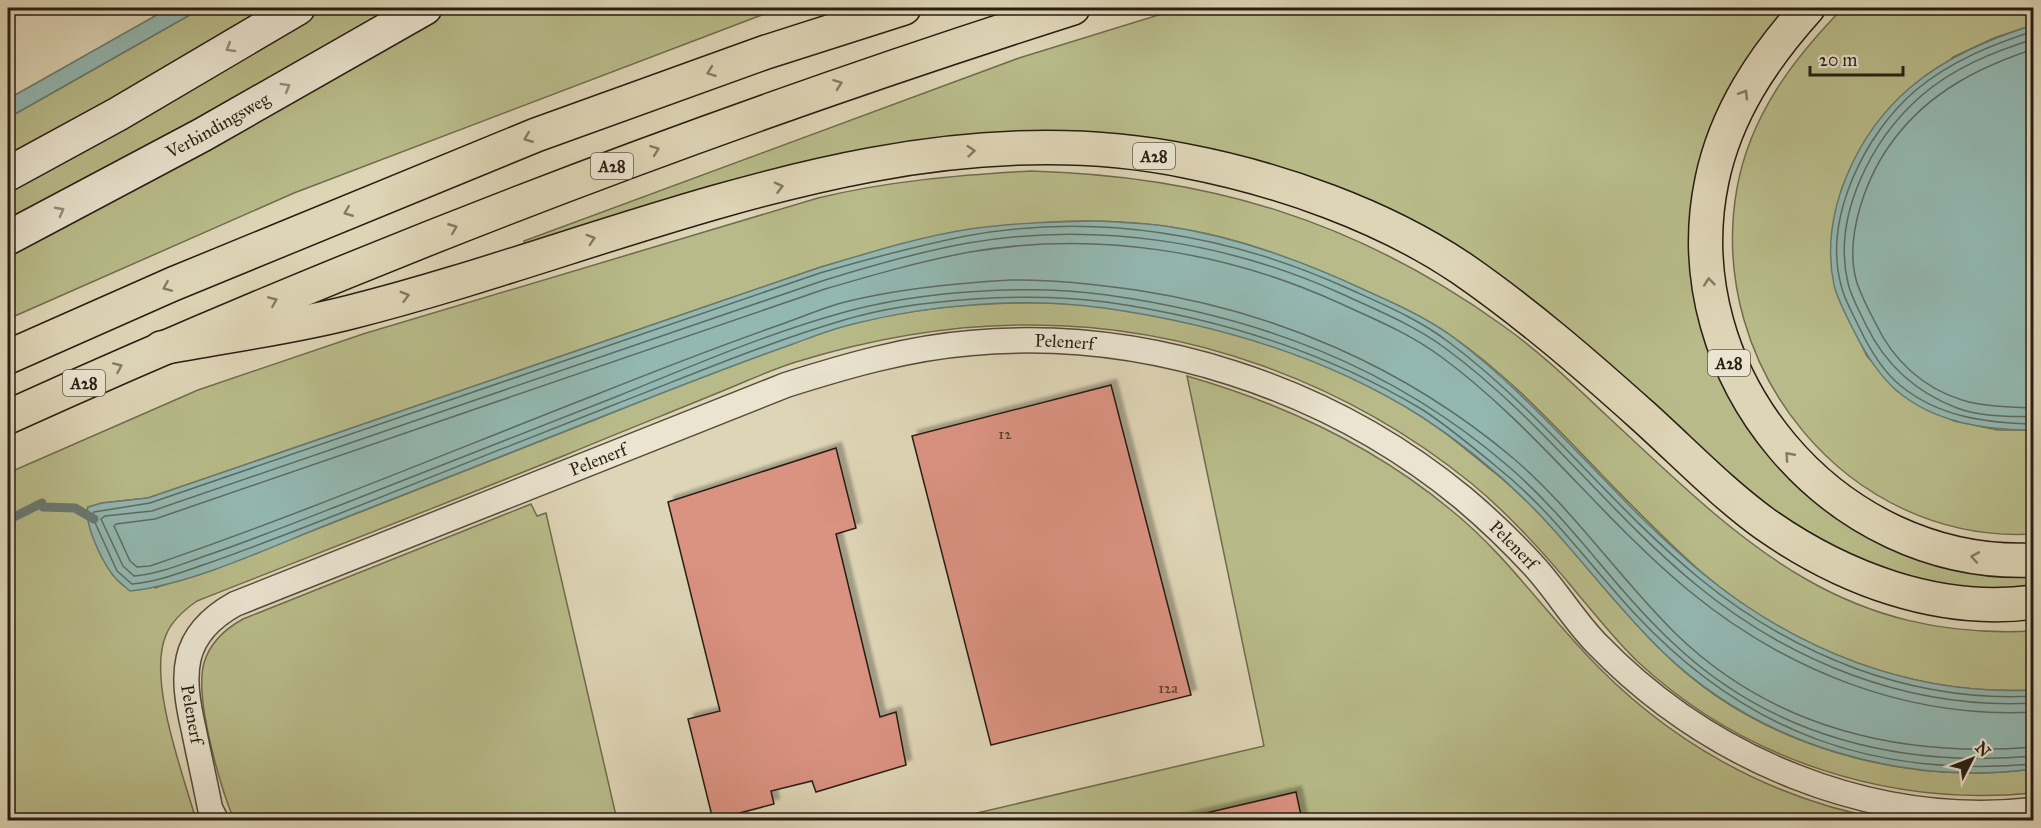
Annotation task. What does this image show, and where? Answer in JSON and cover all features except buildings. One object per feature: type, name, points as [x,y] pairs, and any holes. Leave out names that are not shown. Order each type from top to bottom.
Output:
[{"type":"highway","points":[[8,357],[173,284],[536,135],[766,52],[904,8]]},
{"type":"highway","name":"A28","points":[[8,417],[161,348],[368,261],[696,135],[857,77],[1072,8]]},
{"type":"highway","name":"A28","points":[[1808,8],[1768,56],[1735,110],[1721,145],[1712,181],[1707,217],[1706,254],[1717,327],[1729,362],[1745,396],[1788,457],[1845,506],[1910,540],[1946,551],[1982,558],[2034,560]]},
{"type":"highway","name":"A28","points":[[161,348],[349,313],[629,227],[849,169],[936,154],[999,149],[1060,148],[1181,159],[1290,188],[1403,236],[1456,265],[1567,349],[1763,522],[1816,556],[1896,590],[1933,598],[1974,603],[2034,602]]},
{"type":"main road","points":[[8,174],[118,114],[298,8]]},
{"type":"main road","name":"Verbindingsweg","points":[[8,238],[202,135],[425,8]]},
{"type":"street","name":"Pelenerf","points":[[216,820],[210,808],[192,725],[185,673],[187,658],[194,642],[219,613],[246,600],[786,386],[847,366],[917,350],[972,342],[1027,341],[1082,343],[1192,360],[1293,395],[1380,439],[1463,498],[1499,531],[1534,566],[1594,640],[1661,703],[1696,729],[1782,774],[1826,790],[1908,809],[1990,813],[2034,810]]},
{"type":"green space","points":[[202,8],[280,8],[8,163],[8,118]]},
{"type":"green space","points":[[315,8],[405,8],[8,227],[8,182]]},
{"type":"green space","points":[[443,8],[780,8],[294,193],[8,319],[8,247]]},
{"type":"green space","points":[[1181,8],[1792,8],[1694,255],[1807,492],[2033,572],[2033,591],[1979,593],[1868,569],[1770,513],[1462,256],[1060,137],[526,247],[524,241],[1019,58]]},
{"type":"green space","points":[[1843,8],[2033,8],[2033,25],[1994,38],[1953,57],[1854,161],[1842,188],[1834,219],[1832,247],[1835,286],[1848,318],[1867,356],[1897,391],[1954,421],[1998,430],[2033,430],[2033,534],[1966,529],[1904,509],[1850,476],[1804,432],[1768,379],[1744,319],[1733,255],[1737,188],[1743,162],[1763,113],[1776,90],[1807,48]]},
{"type":"green space","points":[[1031,171],[1096,175],[1159,183],[1220,195],[1279,211],[1336,232],[1392,258],[1447,289],[1516,335],[1701,502],[1748,540],[1796,573],[1847,600],[1902,619],[1964,630],[2033,631],[2033,690],[1988,690],[1943,685],[1898,676],[1813,645],[1773,623],[1735,598],[1699,570],[1510,383],[1471,350],[1436,326],[1393,304],[1276,254],[1218,236],[1161,226],[1103,221],[1046,222],[989,228],[932,238],[875,252],[818,268],[148,498],[102,503],[88,507],[85,517],[155,588],[375,506],[751,357],[848,325],[909,312],[973,305],[1065,304],[1119,309],[1172,318],[1277,347],[1376,390],[1421,416],[1459,443],[1518,493],[1659,648],[1697,682],[1739,710],[1784,733],[1832,751],[1882,764],[1932,771],[1983,773],[2033,769],[2033,793],[1979,795],[1926,792],[1873,784],[1822,770],[1772,751],[1725,726],[1680,697],[1638,662],[1540,549],[1500,508],[1423,447],[1372,416],[1318,388],[1262,366],[1205,348],[1147,335],[1087,327],[1027,325],[968,328],[910,335],[881,340],[786,365],[197,601],[172,625],[166,635],[161,654],[161,676],[169,727],[196,820],[8,820],[8,473],[198,390],[363,334],[818,198],[871,187],[924,180]]},
{"type":"green space","points":[[1187,376],[1258,400],[1326,429],[1359,446],[1421,487],[1470,526],[1487,543],[1567,634],[1615,684],[1684,738],[1761,781],[1843,810],[1887,820],[947,820],[1264,746]]},
{"type":"green space","points":[[531,504],[537,516],[546,513],[617,820],[234,820],[210,742],[202,697],[204,663],[219,637],[243,619]]},
{"type":"water","points":[[169,8],[202,8],[8,118],[8,99]]},
{"type":"water","points":[[2033,25],[2033,430],[2015,430],[1979,426],[1944,417],[1911,401],[1883,377],[1863,347],[1838,297],[1834,285],[1831,258],[1832,230],[1847,176],[1859,150],[1874,126],[1892,105],[1926,75],[1955,57],[2001,36]]},
{"type":"water","points":[[1094,221],[1165,226],[1243,243],[1343,280],[1433,324],[1487,364],[1670,545],[1702,573],[1776,625],[1857,663],[1899,676],[1943,685],[1988,690],[2033,690],[2033,769],[1983,773],[1933,771],[1883,764],[1835,752],[1788,734],[1743,712],[1701,684],[1663,652],[1530,504],[1470,452],[1422,417],[1348,376],[1269,346],[1187,323],[1104,308],[1041,303],[978,304],[883,317],[837,328],[687,383],[236,562],[155,587],[130,591],[123,585],[108,568],[91,532],[87,514],[88,507],[102,503],[148,498],[818,268],[951,232],[1016,224]]},
{"type":"waterway","points":[[8,520],[42,503],[43,507],[75,508],[94,519]]}]
